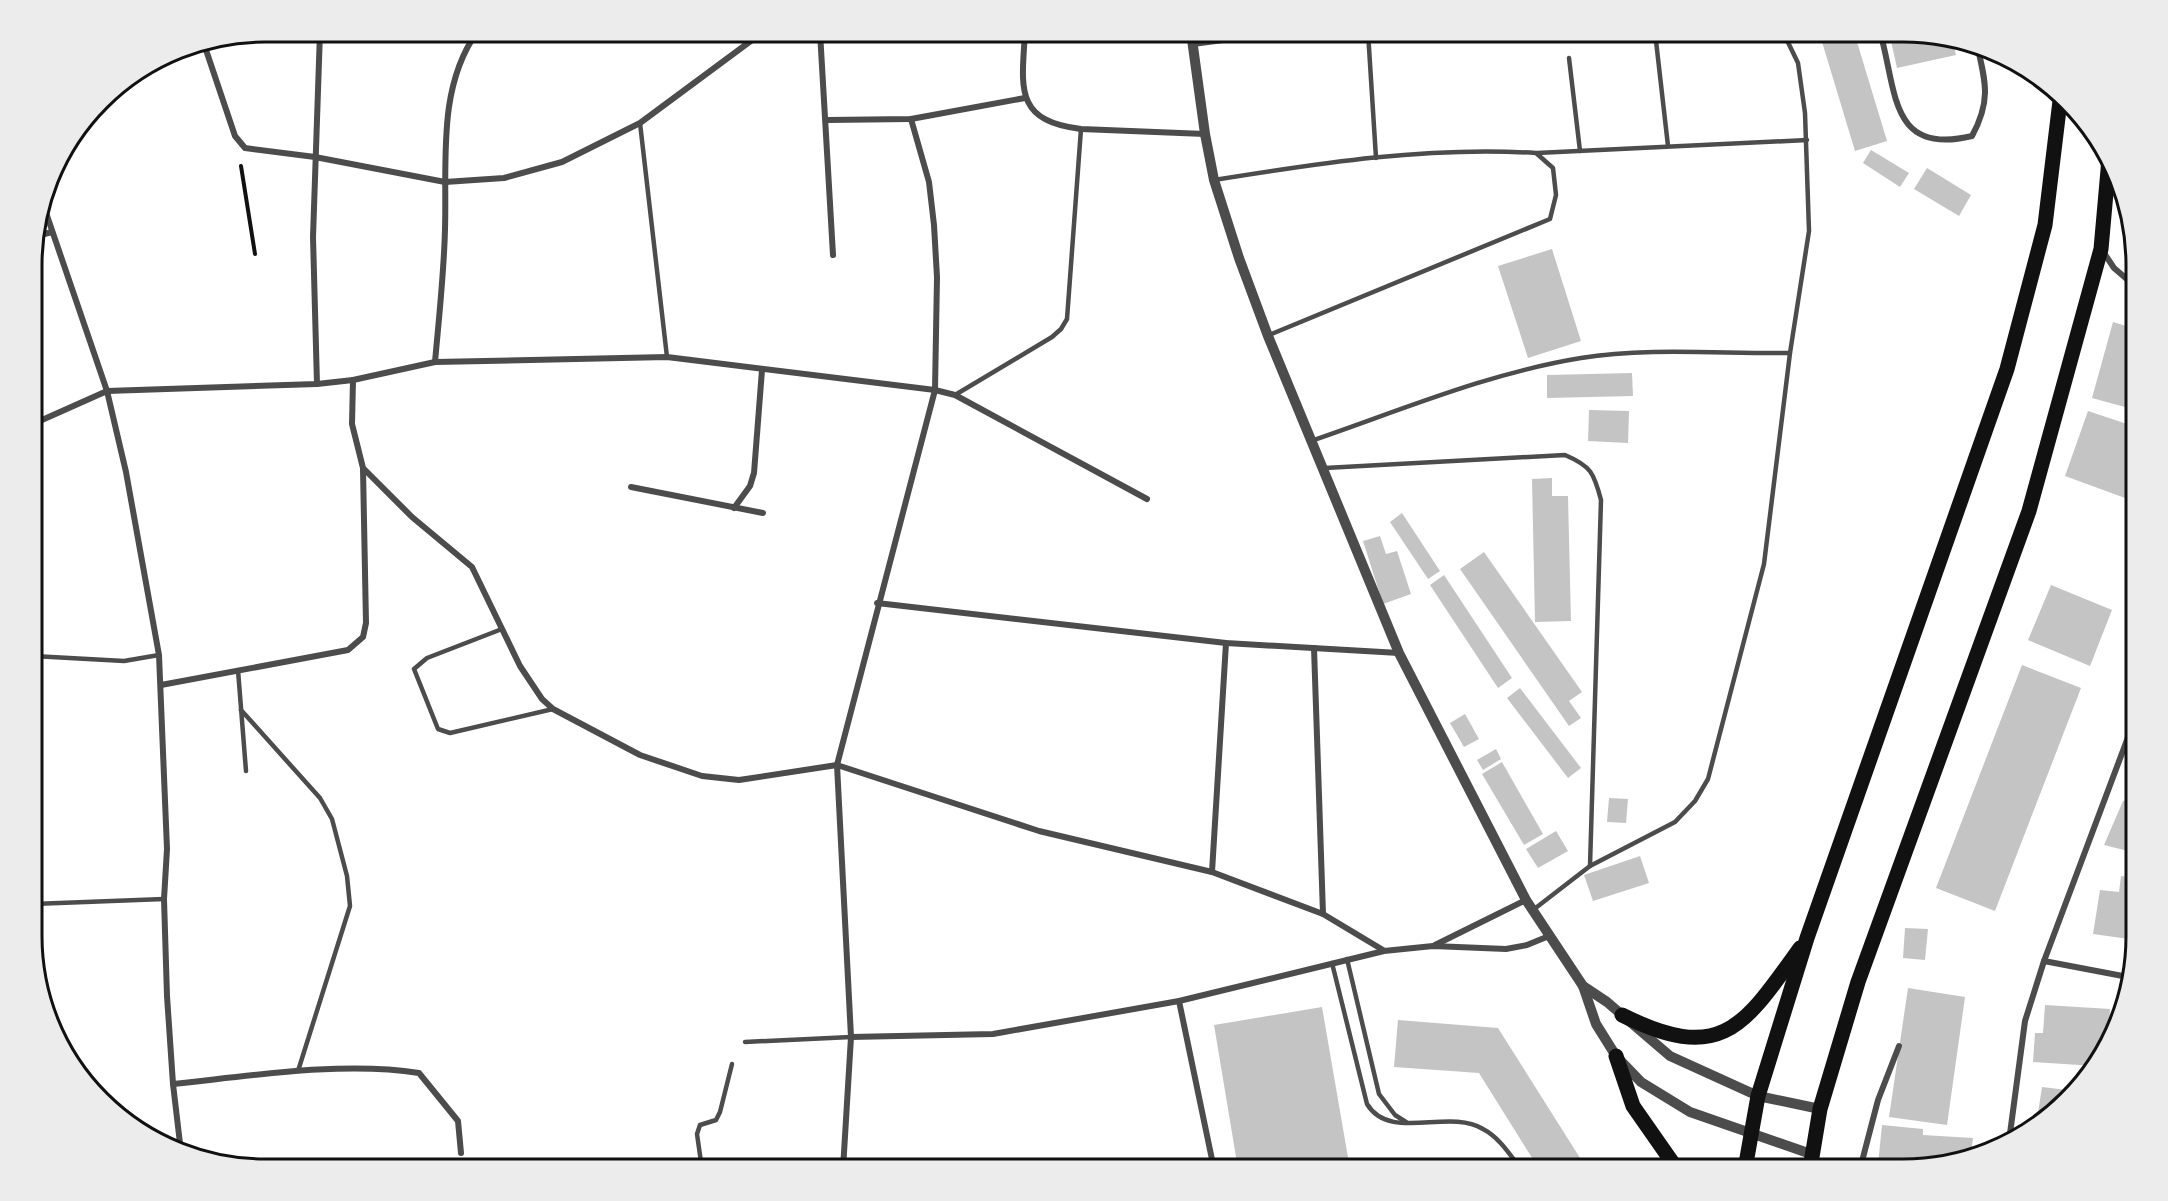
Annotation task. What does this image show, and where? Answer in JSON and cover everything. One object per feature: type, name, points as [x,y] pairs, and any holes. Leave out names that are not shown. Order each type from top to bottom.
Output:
[{"type":"main road","points":[[1747,1159],[1758,1096],[1807,938],[2007,369],[2045,225],[2059,106]]},
{"type":"main road","points":[[1811,1159],[1820,1109],[1858,982],[2029,511],[2101,249],[2107,177]]},
{"type":"main road","points":[[1622,1015],[1673,1036],[1713,1036],[1746,1019],[1807,938]]},
{"type":"main road","points":[[1616,1056],[1633,1106],[1670,1159]]},
{"type":"street","points":[[317,384],[313,237],[320,42]]},
{"type":"street","points":[[435,362],[442,287],[446,182],[444,148],[455,80],[470,42]]},
{"type":"street","points":[[206,50],[238,142],[245,148],[315,157],[446,182],[504,178],[562,162],[640,123],[749,42]]},
{"type":"street","points":[[821,42],[833,255]]},
{"type":"street","points":[[1024,42],[1022,77],[1025,98],[1043,118],[1064,127],[1081,129],[1205,134]]},
{"type":"street","points":[[1192,42],[1214,180],[1239,258],[1268,336],[1399,653],[1526,900],[1583,986],[1596,1024],[1616,1056],[1641,1082],[1690,1112],[1751,1134],[1807,1159]]},
{"type":"street","points":[[1192,45],[1213,42]]},
{"type":"street","points":[[1882,42],[1894,95],[1909,129],[1928,140],[1950,142],[1972,136],[1984,115],[1986,84],[1980,56]]},
{"type":"street","points":[[827,120],[911,119],[1025,98]]},
{"type":"street","points":[[844,1159],[851,1037],[837,765],[935,390],[937,277],[934,225],[929,182],[911,119]]},
{"type":"street","points":[[47,217],[107,391],[126,472],[159,655],[167,849],[164,899],[173,1084],[180,1142]]},
{"type":"street","points":[[44,234],[52,232]]},
{"type":"street","points":[[2101,249],[2114,268],[2126,278]]},
{"type":"street","points":[[42,420],[107,391],[317,384],[353,380],[435,362],[667,357],[935,390],[955,395],[1147,499]]},
{"type":"street","points":[[734,508],[750,486],[754,473],[762,370]]},
{"type":"street","points":[[161,685],[348,650],[363,637],[366,622],[363,468],[352,424],[353,380]]},
{"type":"street","points":[[363,468],[412,517],[471,567],[520,666],[542,699],[553,709],[640,755],[702,776],[739,780],[837,765],[1039,831],[1212,872],[1323,914],[1384,951]]},
{"type":"street","points":[[631,487],[763,513]]},
{"type":"street","points":[[878,603],[1226,644],[1399,653]]},
{"type":"street","points":[[1212,872],[1226,644]]},
{"type":"street","points":[[1314,648],[1323,914]]},
{"type":"street","points":[[2010,1131],[2025,1021],[2044,962],[2125,747]]},
{"type":"street","points":[[1433,946],[1526,900]]},
{"type":"street","points":[[851,1037],[993,1034],[1179,1001],[1384,951],[1433,946],[1506,949],[1527,945],[1549,936]]},
{"type":"street","points":[[2044,962],[2122,976]]},
{"type":"street","points":[[1583,986],[1622,1015],[1670,1056],[1758,1096],[1820,1109]]},
{"type":"street","points":[[1179,1001],[1212,1159]]},
{"type":"street","points":[[1863,1159],[1878,1100],[1899,1046]]},
{"type":"street","points":[[173,1084],[298,1071],[398,1070],[419,1073],[458,1121],[461,1153]]},
{"type":"lane","points":[[1369,42],[1376,158]]},
{"type":"lane","points":[[1656,42],[1668,146]]},
{"type":"lane","points":[[1533,909],[1590,866],[1675,822],[1695,801],[1708,779],[1764,564],[1790,353],[1809,231],[1807,140],[1798,63],[1788,42]]},
{"type":"lane","points":[[1569,58],[1580,151]]},
{"type":"lane","points":[[640,123],[667,357]]},
{"type":"lane","points":[[955,395],[1052,337],[1067,319],[1081,129]]},
{"type":"lane","points":[[1214,180],[1308,165],[1376,158],[1486,151],[1536,153],[1807,140]]},
{"type":"lane","points":[[1268,336],[1550,219],[1556,195],[1552,168],[1536,153]]},
{"type":"lane","points":[[1310,442],[1489,379],[1580,358],[1616,354],[1790,353]]},
{"type":"lane","points":[[1322,468],[1564,455],[1584,463],[1595,477],[1601,500],[1590,866]]},
{"type":"lane","points":[[502,629],[427,658],[414,669],[438,729],[450,733],[553,709]]},
{"type":"lane","points":[[42,656],[124,661],[159,655]]},
{"type":"lane","points":[[238,670],[246,771]]},
{"type":"lane","points":[[241,710],[320,798],[332,819],[347,876],[350,906],[298,1071]]},
{"type":"lane","points":[[42,904],[164,899]]},
{"type":"lane","points":[[1347,959],[1379,1094],[1395,1115],[1406,1122]]},
{"type":"lane","points":[[1332,963],[1367,1104],[1377,1117],[1386,1122],[1452,1121],[1482,1128],[1504,1146],[1514,1159]]},
{"type":"lane","points":[[745,1042],[851,1037]]},
{"type":"lane","points":[[701,1159],[697,1134],[700,1125],[716,1120],[732,1064]]},
{"type":"path","points":[[238,142],[255,254]]},
{"type":"building","points":[[1822,42],[1857,42],[1887,141],[1855,151]]},
{"type":"building","points":[[1891,42],[1917,42],[1954,48],[1956,55],[1897,68]]},
{"type":"building","points":[[1871,150],[1909,173],[1900,187],[1863,163]]},
{"type":"building","points":[[1927,168],[1971,195],[1959,216],[1914,189]]},
{"type":"building","points":[[1552,249],[1581,341],[1528,358],[1498,266]]},
{"type":"building","points":[[2113,322],[2126,326],[2126,407],[2092,398]]},
{"type":"building","points":[[1632,373],[1633,396],[1547,398],[1547,375]]},
{"type":"building","points":[[1589,410],[1629,411],[1628,443],[1588,441]]},
{"type":"building","points":[[2088,411],[2126,424],[2126,498],[2065,476]]},
{"type":"building","points":[[1552,478],[1552,496],[1568,496],[1571,621],[1535,622],[1532,479]]},
{"type":"building","points":[[1402,513],[1440,571],[1428,579],[1390,522]]},
{"type":"building","points":[[1380,536],[1386,554],[1397,551],[1411,594],[1383,604],[1363,541]]},
{"type":"building","points":[[1484,552],[1582,692],[1569,701],[1581,718],[1569,726],[1460,569]]},
{"type":"building","points":[[1444,575],[1512,678],[1498,688],[1430,585]]},
{"type":"building","points":[[2051,585],[2112,610],[2090,666],[2028,640]]},
{"type":"building","points":[[2022,665],[2081,688],[1995,911],[1936,888]]},
{"type":"building","points":[[1520,688],[1581,768],[1568,778],[1507,698]]},
{"type":"building","points":[[1465,714],[1479,739],[1464,747],[1450,723]]},
{"type":"building","points":[[1496,749],[1501,759],[1483,770],[1477,760]]},
{"type":"building","points":[[1502,762],[1543,834],[1524,845],[1482,774]]},
{"type":"building","points":[[1609,798],[1628,799],[1626,823],[1607,822]]},
{"type":"building","points":[[2126,800],[2126,850],[2104,845],[2123,801]]},
{"type":"building","points":[[1556,831],[1568,851],[1538,868],[1526,849]]},
{"type":"building","points":[[1640,856],[1649,883],[1593,901],[1584,875]]},
{"type":"building","points":[[2121,876],[2126,877],[2126,939],[2093,934],[2100,890],[2119,892]]},
{"type":"building","points":[[1905,928],[1928,929],[1925,960],[1903,958]]},
{"type":"building","points":[[1908,988],[1965,997],[1947,1125],[1889,1117]]},
{"type":"building","points":[[2045,1005],[2110,1009],[2109,1021],[2084,1065],[2033,1062],[2035,1033],[2043,1033]]},
{"type":"building","points":[[1322,1007],[1348,1159],[1236,1159],[1214,1025]]},
{"type":"building","points":[[1398,1020],[1498,1028],[1581,1159],[1533,1159],[1479,1073],[1394,1067]]},
{"type":"building","points":[[2042,1087],[2065,1090],[2050,1104],[2038,1114]]},
{"type":"building","points":[[1882,1125],[1923,1129],[1923,1135],[1973,1138],[1972,1148],[1946,1155],[1917,1159],[1879,1159]]}]
